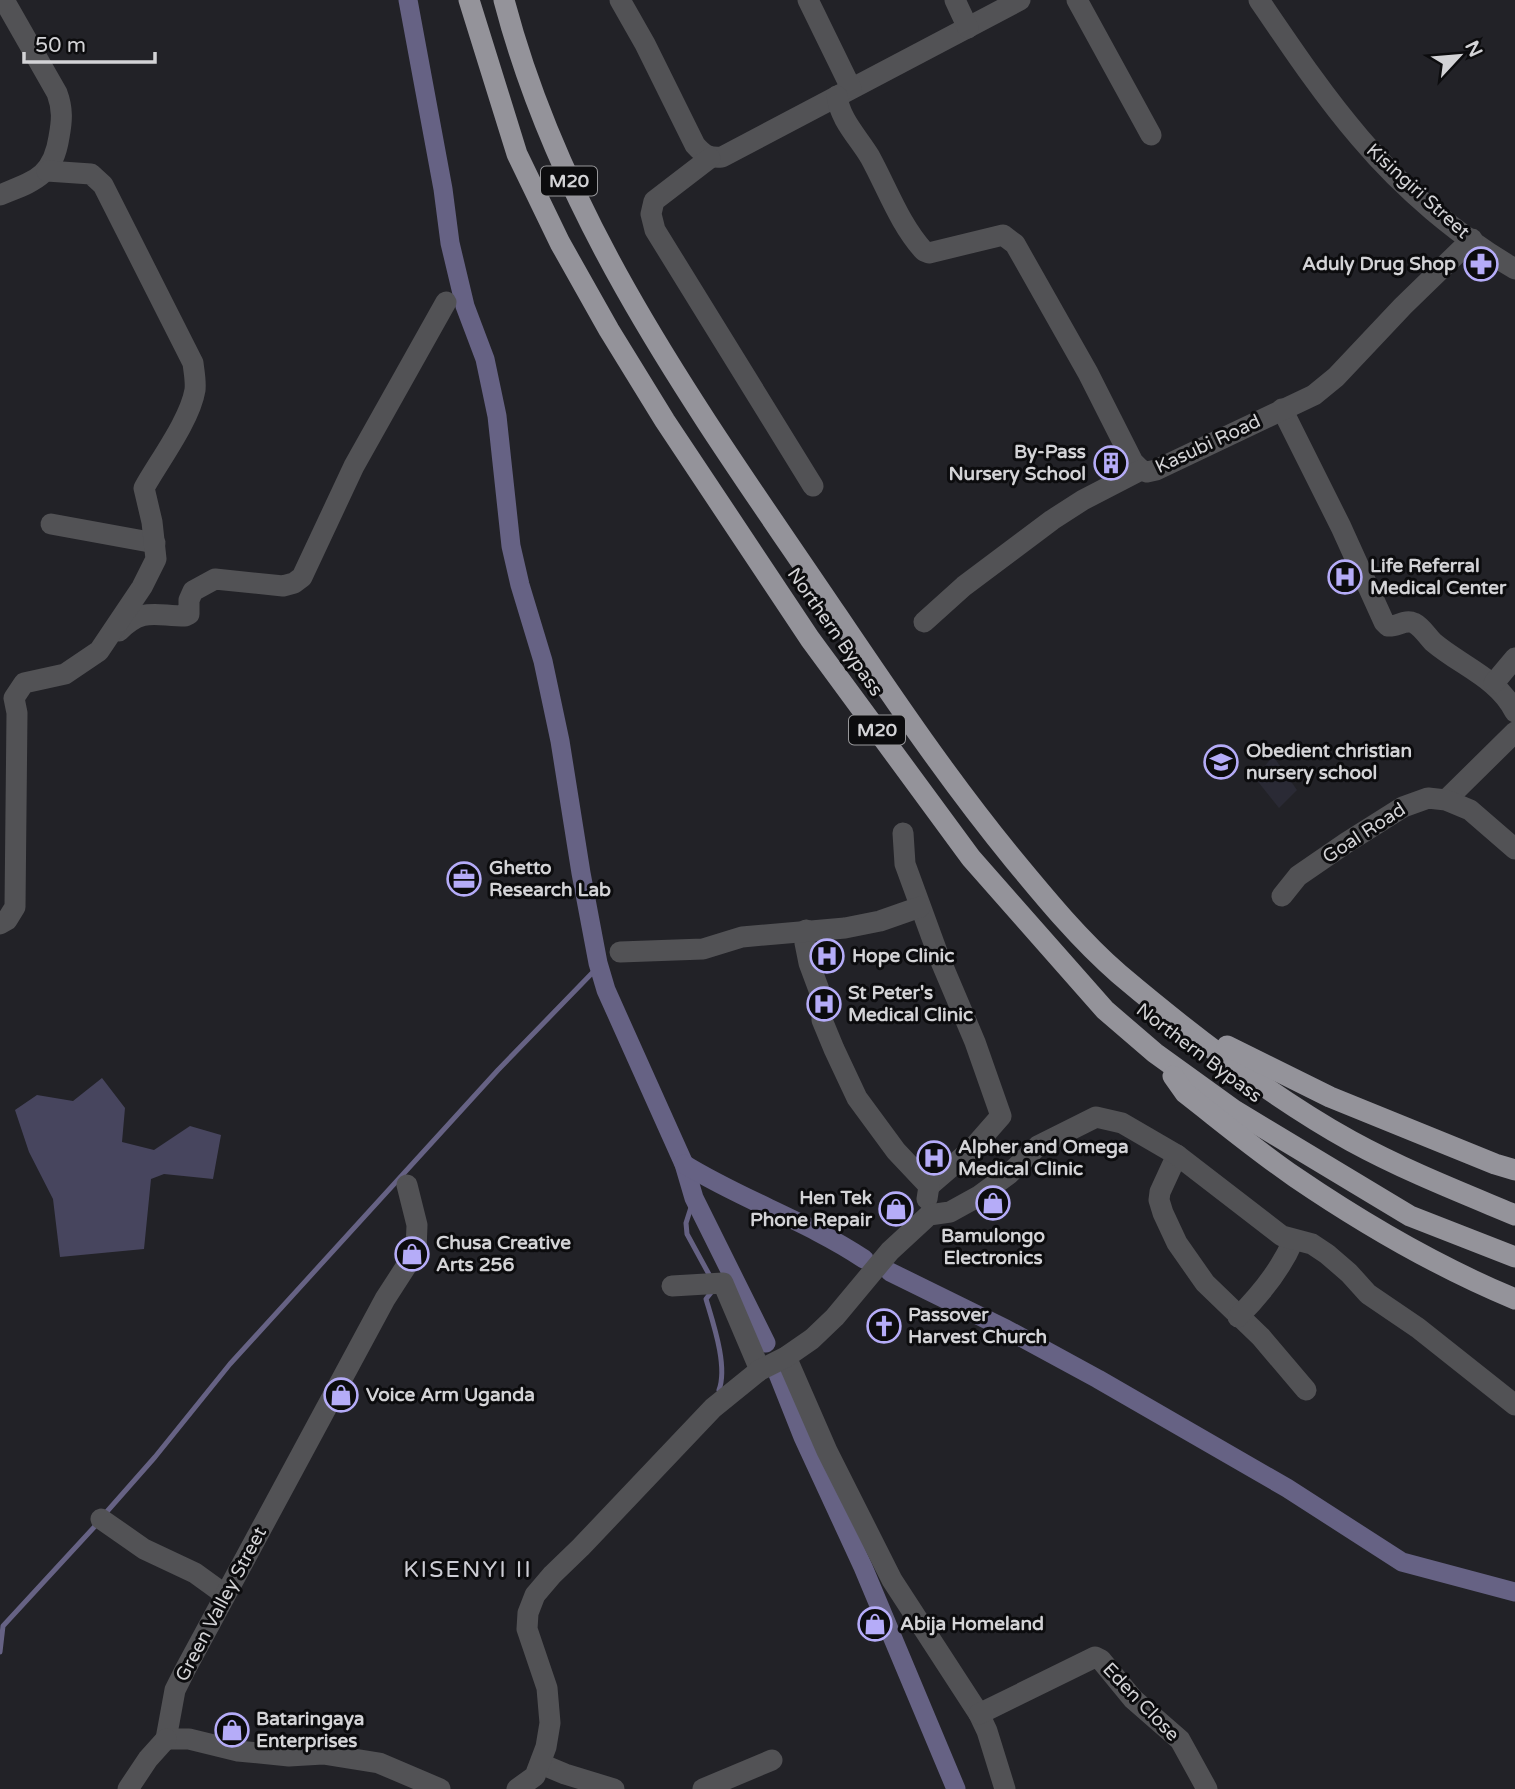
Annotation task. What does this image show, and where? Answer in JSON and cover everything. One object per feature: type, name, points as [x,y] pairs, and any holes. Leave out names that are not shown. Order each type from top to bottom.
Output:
[{"type":"highway","name":"Northern Bypass","points":[[469,0],[517,154],[560,243],[609,330],[665,421],[810,639],[971,858],[1105,1010],[1155,1053],[1234,1110],[1410,1216],[1515,1257]]},
{"type":"highway","name":"Northern Bypass","points":[[503,0],[515,44],[549,137],[586,220],[660,350],[905,716],[977,815],[1062,918],[1117,972],[1262,1084],[1351,1140],[1443,1185],[1515,1215]]},
{"type":"highway","points":[[1178,1021],[1330,1097],[1515,1170]]},
{"type":"highway","points":[[1155,1053],[1185,1093],[1293,1176],[1371,1226],[1475,1283],[1515,1298]]},
{"type":"street","points":[[0,195],[32,182],[47,171],[56,155],[62,118],[62,105],[57,93],[4,0]]},
{"type":"street","points":[[620,0],[695,145],[703,155],[710,158],[722,157],[1020,0]]},
{"type":"street","points":[[808,0],[844,92],[841,112],[924,251],[929,253],[1003,235],[1015,244],[1088,373],[1127,451],[1141,470]]},
{"type":"street","points":[[955,0],[968,28]]},
{"type":"street","points":[[1077,0],[1151,135]]},
{"type":"street","name":"Kisingiri Street","points":[[1262,1],[1362,141],[1402,182],[1440,215],[1515,270]]},
{"type":"street","points":[[710,158],[654,201],[651,214],[655,230],[813,486]]},
{"type":"street","points":[[47,171],[91,174],[103,185],[192,363],[195,392],[180,429],[144,488],[156,559],[150,573],[99,650]]},
{"type":"street","name":"Kasubi Road","points":[[924,622],[964,586],[1083,500],[1141,470],[1156,470],[1282,409],[1303,402],[1330,382],[1472,239]]},
{"type":"street","points":[[0,924],[7,920],[15,907],[8,823],[17,713],[14,698],[24,683],[65,674],[99,650],[128,621],[139,615],[189,614],[189,600],[193,591],[215,579],[283,586],[302,577],[354,466],[398,383],[446,302]]},
{"type":"street","points":[[1282,409],[1341,527],[1384,622],[1388,626],[1412,622],[1459,662],[1494,683],[1515,712]]},
{"type":"street","points":[[51,524],[155,542]]},
{"type":"street","points":[[1494,683],[1515,658]]},
{"type":"street","points":[[1515,732],[1446,800],[1470,810],[1515,849]]},
{"type":"street","name":"Goal Road","points":[[1282,896],[1298,876],[1390,814],[1415,801],[1428,798],[1446,800]]},
{"type":"street","points":[[903,832],[905,864],[1001,1116],[973,1148],[929,1186],[929,1215]]},
{"type":"street","points":[[620,952],[703,949],[742,937],[857,926],[920,907]]},
{"type":"street","points":[[806,930],[805,943],[809,963],[822,998],[822,1020],[857,1098],[896,1151],[929,1186]]},
{"type":"street","points":[[517,1789],[535,1776],[541,1764],[550,1723],[547,1688],[527,1629],[528,1614],[535,1595],[552,1574],[582,1547],[713,1408],[760,1370],[786,1357],[812,1339],[835,1317],[890,1251],[929,1215],[950,1212],[979,1196],[1009,1174],[1038,1146],[1096,1117],[1122,1123],[1177,1155],[1282,1236],[1349,1273],[1368,1294],[1418,1328],[1515,1405]]},
{"type":"street","points":[[1177,1155],[1160,1192],[1163,1213],[1177,1244],[1218,1297],[1261,1337],[1306,1390]]},
{"type":"street","name":"Green Valley Street","points":[[166,1739],[176,1690],[224,1594],[385,1299],[416,1251],[417,1225],[407,1185]]},
{"type":"street","points":[[1238,1317],[1298,1245]]},
{"type":"street","points":[[672,1286],[713,1283],[760,1370]]},
{"type":"street","points":[[786,1357],[827,1451],[892,1580],[988,1731],[1005,1789]]},
{"type":"street","points":[[101,1519],[144,1549],[195,1573],[224,1594]]},
{"type":"street","name":"Eden Close","points":[[979,1714],[1095,1657],[1101,1660],[1146,1712],[1180,1740],[1208,1789]]},
{"type":"street","points":[[128,1789],[148,1759],[166,1739],[189,1739],[239,1751],[289,1756],[330,1755],[379,1763],[440,1789]]},
{"type":"street","points":[[703,1789],[772,1760]]},
{"type":"street","points":[[541,1764],[614,1789]]},
{"type":"shaded area","points":[[1273,756],[1297,790],[1279,808],[1255,778]]},
{"type":"shaded area","points":[[102,1078],[125,1108],[122,1142],[154,1150],[190,1126],[221,1135],[213,1179],[164,1174],[151,1179],[144,1249],[60,1257],[53,1199],[29,1152],[15,1110],[37,1095],[73,1101]]},
{"type":"waterway","points":[[408,0],[443,189],[450,243],[465,306],[485,359],[497,416],[511,546],[543,661],[560,741],[598,963],[606,990],[684,1164],[694,1198],[766,1343]]},
{"type":"waterway","points":[[103,1516],[230,1364],[498,1070],[597,968],[598,963]]},
{"type":"waterway","points":[[684,1164],[820,1233],[864,1259]]},
{"type":"waterway","points":[[694,1198],[686,1223],[687,1234],[711,1278]]},
{"type":"waterway","points":[[890,1272],[1006,1329],[1098,1379],[1287,1488],[1402,1562],[1515,1592]]},
{"type":"waterway","points":[[713,1290],[706,1299],[721,1357],[719,1390]]},
{"type":"waterway","points":[[776,1369],[956,1789]]},
{"type":"waterway","points":[[0,1652],[3,1626],[97,1524]]},
{"type":"place","name":"Aduly Drug Shop","points":[[1481,264]]},
{"type":"place","name":"By-Pass Nursery School","points":[[1111,463]]},
{"type":"place","name":"Life Referral Medical Center","points":[[1345,577]]},
{"type":"place","name":"Obedient christian nursery school","points":[[1221,762]]},
{"type":"place","name":"Ghetto Research Lab","points":[[464,879]]},
{"type":"place","name":"Hope Clinic","points":[[827,956]]},
{"type":"place","name":"St Peter's Medical Clinic","points":[[824,1004]]},
{"type":"place","name":"Alpher and Omega Medical Clinic","points":[[934,1158]]},
{"type":"place","name":"Bamulongo Electronics","points":[[993,1203]]},
{"type":"place","name":"Hen Tek Phone Repair","points":[[896,1209]]},
{"type":"place","name":"Chusa Creative Arts 256","points":[[412,1254]]},
{"type":"place","name":"Passover Harvest Church","points":[[884,1326]]},
{"type":"place","name":"Voice Arm Uganda","points":[[341,1395]]},
{"type":"place","name":"Abija Homeland","points":[[875,1624]]},
{"type":"place","name":"Bataringaya Enterprises","points":[[232,1730]]},
{"type":"district","name":"KISENYI II","points":[[468,1570]]}]
